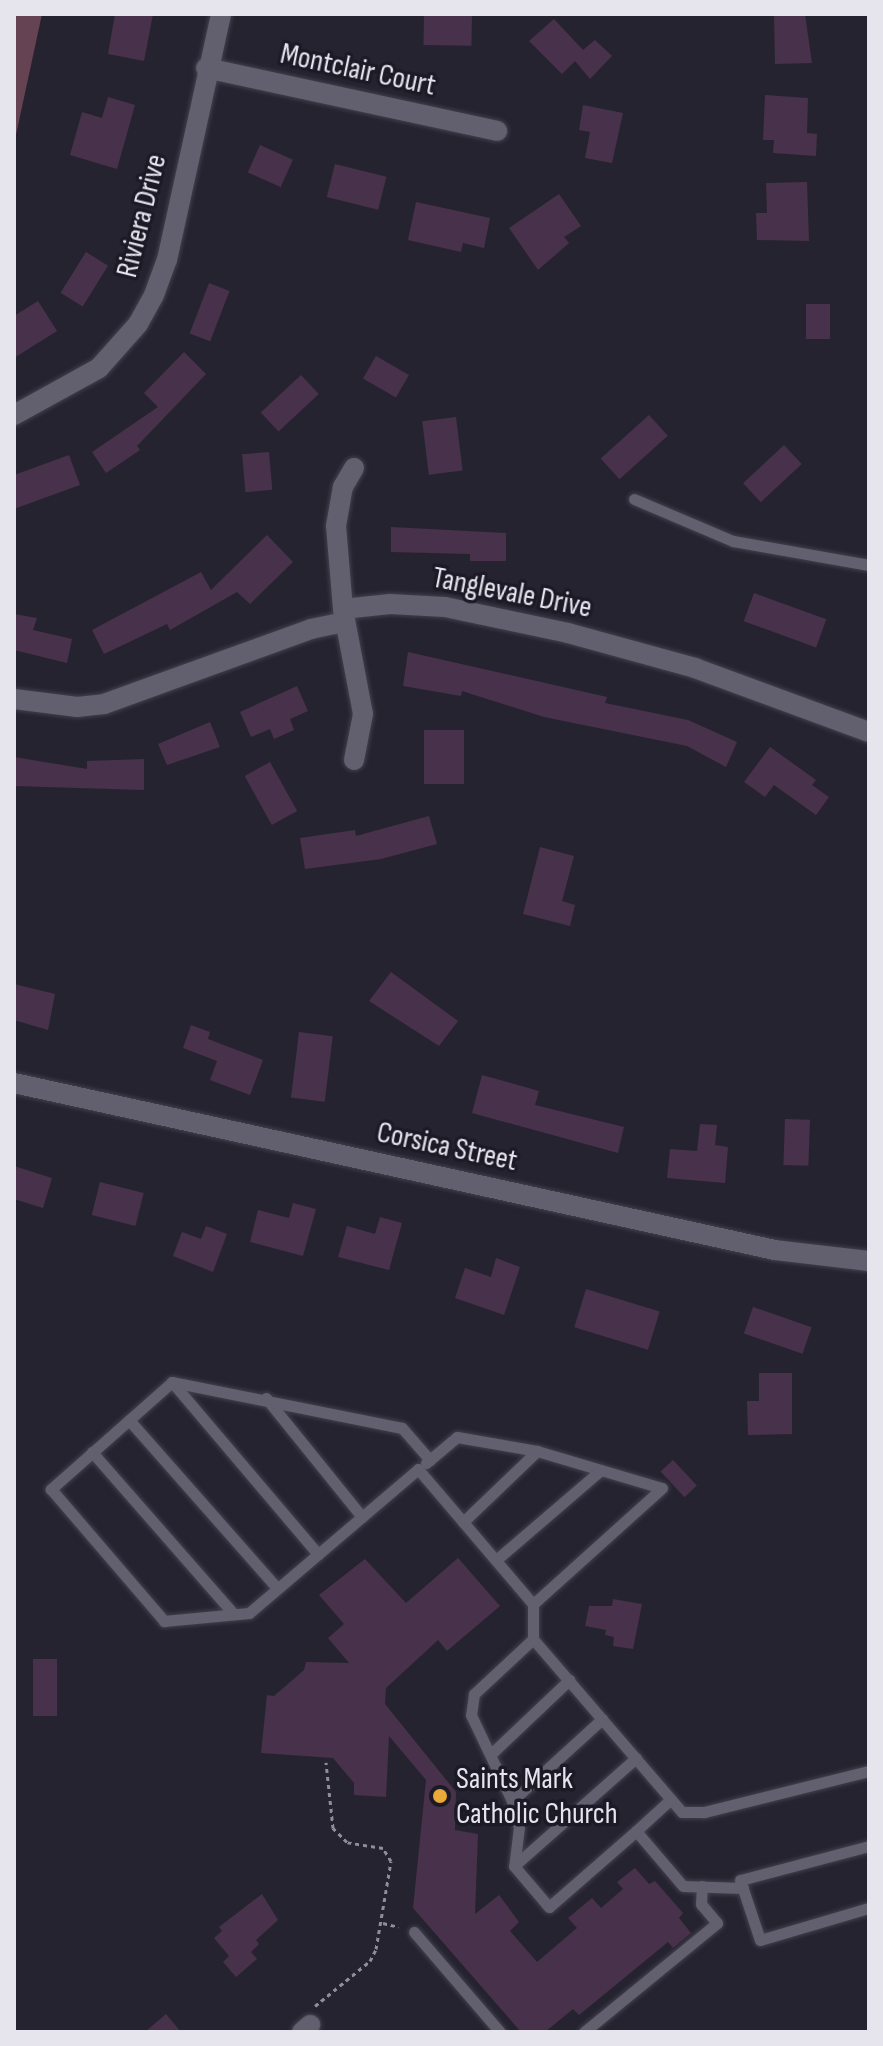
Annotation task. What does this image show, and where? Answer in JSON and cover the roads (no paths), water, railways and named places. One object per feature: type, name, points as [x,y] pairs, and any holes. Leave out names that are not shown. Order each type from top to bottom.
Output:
[{"type":"street","name":"Riviera Drive","points":[[14,415],[99,368],[138,324],[167,260],[206,68],[221,14]]},
{"type":"street","name":"Montclair Court","points":[[206,68],[497,131]]},
{"type":"street","points":[[354,468],[343,487],[336,526],[344,616],[363,714],[354,760]]},
{"type":"street","name":"Tanglevale Drive","points":[[14,699],[77,707],[104,704],[344,616],[445,607],[568,633],[695,668],[869,732]]},
{"type":"street","name":"Corsica Street","points":[[14,1083],[775,1250],[869,1261]]},
{"type":"lane","points":[[634,499],[733,541],[869,565]]},
{"type":"lane","points":[[172,1382],[266,1398],[402,1428],[430,1460]]},
{"type":"lane","points":[[172,1382],[51,1489],[164,1621],[249,1613],[457,1437],[537,1451],[662,1488],[533,1604]]},
{"type":"lane","points":[[172,1382],[318,1554]]},
{"type":"lane","points":[[266,1398],[362,1517]]},
{"type":"lane","points":[[129,1420],[277,1588]]},
{"type":"lane","points":[[463,1522],[537,1451]]},
{"type":"lane","points":[[92,1452],[234,1614]]},
{"type":"lane","points":[[418,1469],[533,1604],[533,1639],[682,1812],[704,1812],[869,1771]]},
{"type":"lane","points":[[496,1560],[601,1470]]},
{"type":"lane","points":[[533,1639],[474,1694],[471,1715],[512,1801],[519,1827],[514,1866],[549,1907],[671,1799]]},
{"type":"lane","points":[[491,1754],[569,1680]]},
{"type":"lane","points":[[512,1801],[602,1719]]},
{"type":"lane","points":[[514,1866],[636,1758]]},
{"type":"lane","points":[[636,1831],[683,1886],[743,1888]]},
{"type":"lane","points":[[869,1846],[740,1880],[760,1940],[869,1908]]},
{"type":"lane","points":[[584,2032],[717,1923],[701,1904],[702,1886]]},
{"type":"lane","points":[[414,1932],[500,2032]]},
{"type":"place","name":"Saints Mark Catholic Church","points":[[440,1796]]}]
